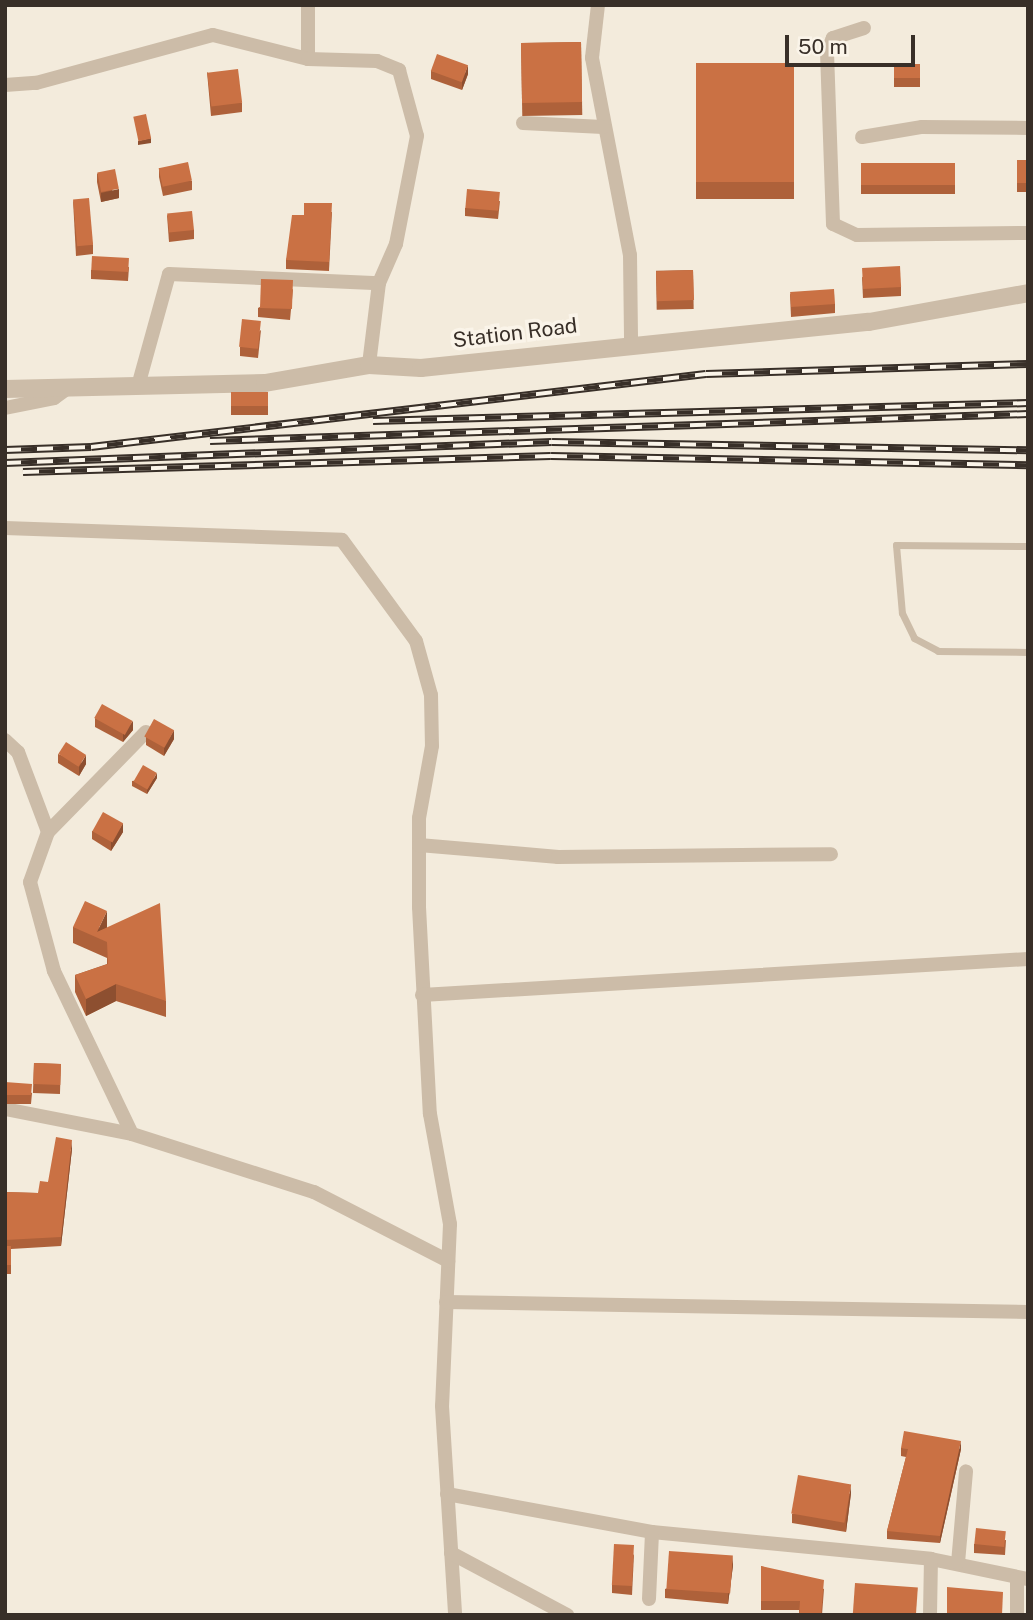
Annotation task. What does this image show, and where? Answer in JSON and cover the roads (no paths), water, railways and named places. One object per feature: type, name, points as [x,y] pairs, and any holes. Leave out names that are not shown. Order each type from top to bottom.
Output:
[{"type":"street","points":[[308,5],[308,59]]},
{"type":"street","points":[[598,5],[592,58],[603,127],[630,255],[631,342]]},
{"type":"street","points":[[864,28],[833,38],[827,52],[833,224],[857,235],[1028,233]]},
{"type":"street","points":[[5,85],[36,83],[213,35],[308,59],[377,61],[399,70],[407,84],[417,136],[396,244],[379,283],[369,365]]},
{"type":"street","points":[[523,123],[603,127]]},
{"type":"street","points":[[862,136],[922,127],[1028,128]]},
{"type":"street","points":[[138,386],[169,274],[379,283]]},
{"type":"street","name":"Station Road","points":[[5,389],[265,383],[369,365],[421,368],[631,342],[869,322],[1028,293]]},
{"type":"street","points":[[5,408],[54,398],[68,388]]},
{"type":"street","points":[[5,528],[342,540],[416,641],[430,676],[432,746],[419,845],[422,995],[430,1114],[450,1224],[446,1302],[447,1494],[455,1615]]},
{"type":"street","points":[[132,1134],[54,971],[30,882],[48,832],[146,732]]},
{"type":"street","points":[[5,740],[18,752],[48,832]]},
{"type":"street","points":[[419,845],[558,857],[831,854]]},
{"type":"street","points":[[422,995],[1028,959]]},
{"type":"street","points":[[5,1109],[132,1134],[314,1192],[448,1261]]},
{"type":"street","points":[[446,1302],[1028,1312]]},
{"type":"street","points":[[958,1563],[966,1471]]},
{"type":"street","points":[[447,1494],[652,1532],[958,1563],[1023,1578],[1017,1615]]},
{"type":"street","points":[[649,1599],[652,1532]]},
{"type":"street","points":[[451,1553],[567,1615]]},
{"type":"street","points":[[930,1615],[932,1559]]},
{"type":"lane","points":[[1028,546],[897,545],[902,613],[914,638],[938,650],[1028,652]]},
{"type":"railway","points":[[5,450],[91,447],[706,374],[1028,364]]},
{"type":"railway","points":[[373,421],[1028,403]]},
{"type":"railway","points":[[210,441],[1028,414]]},
{"type":"railway","points":[[5,463],[552,442],[1028,450]]},
{"type":"railway","points":[[23,472],[551,456],[1028,465]]}]
